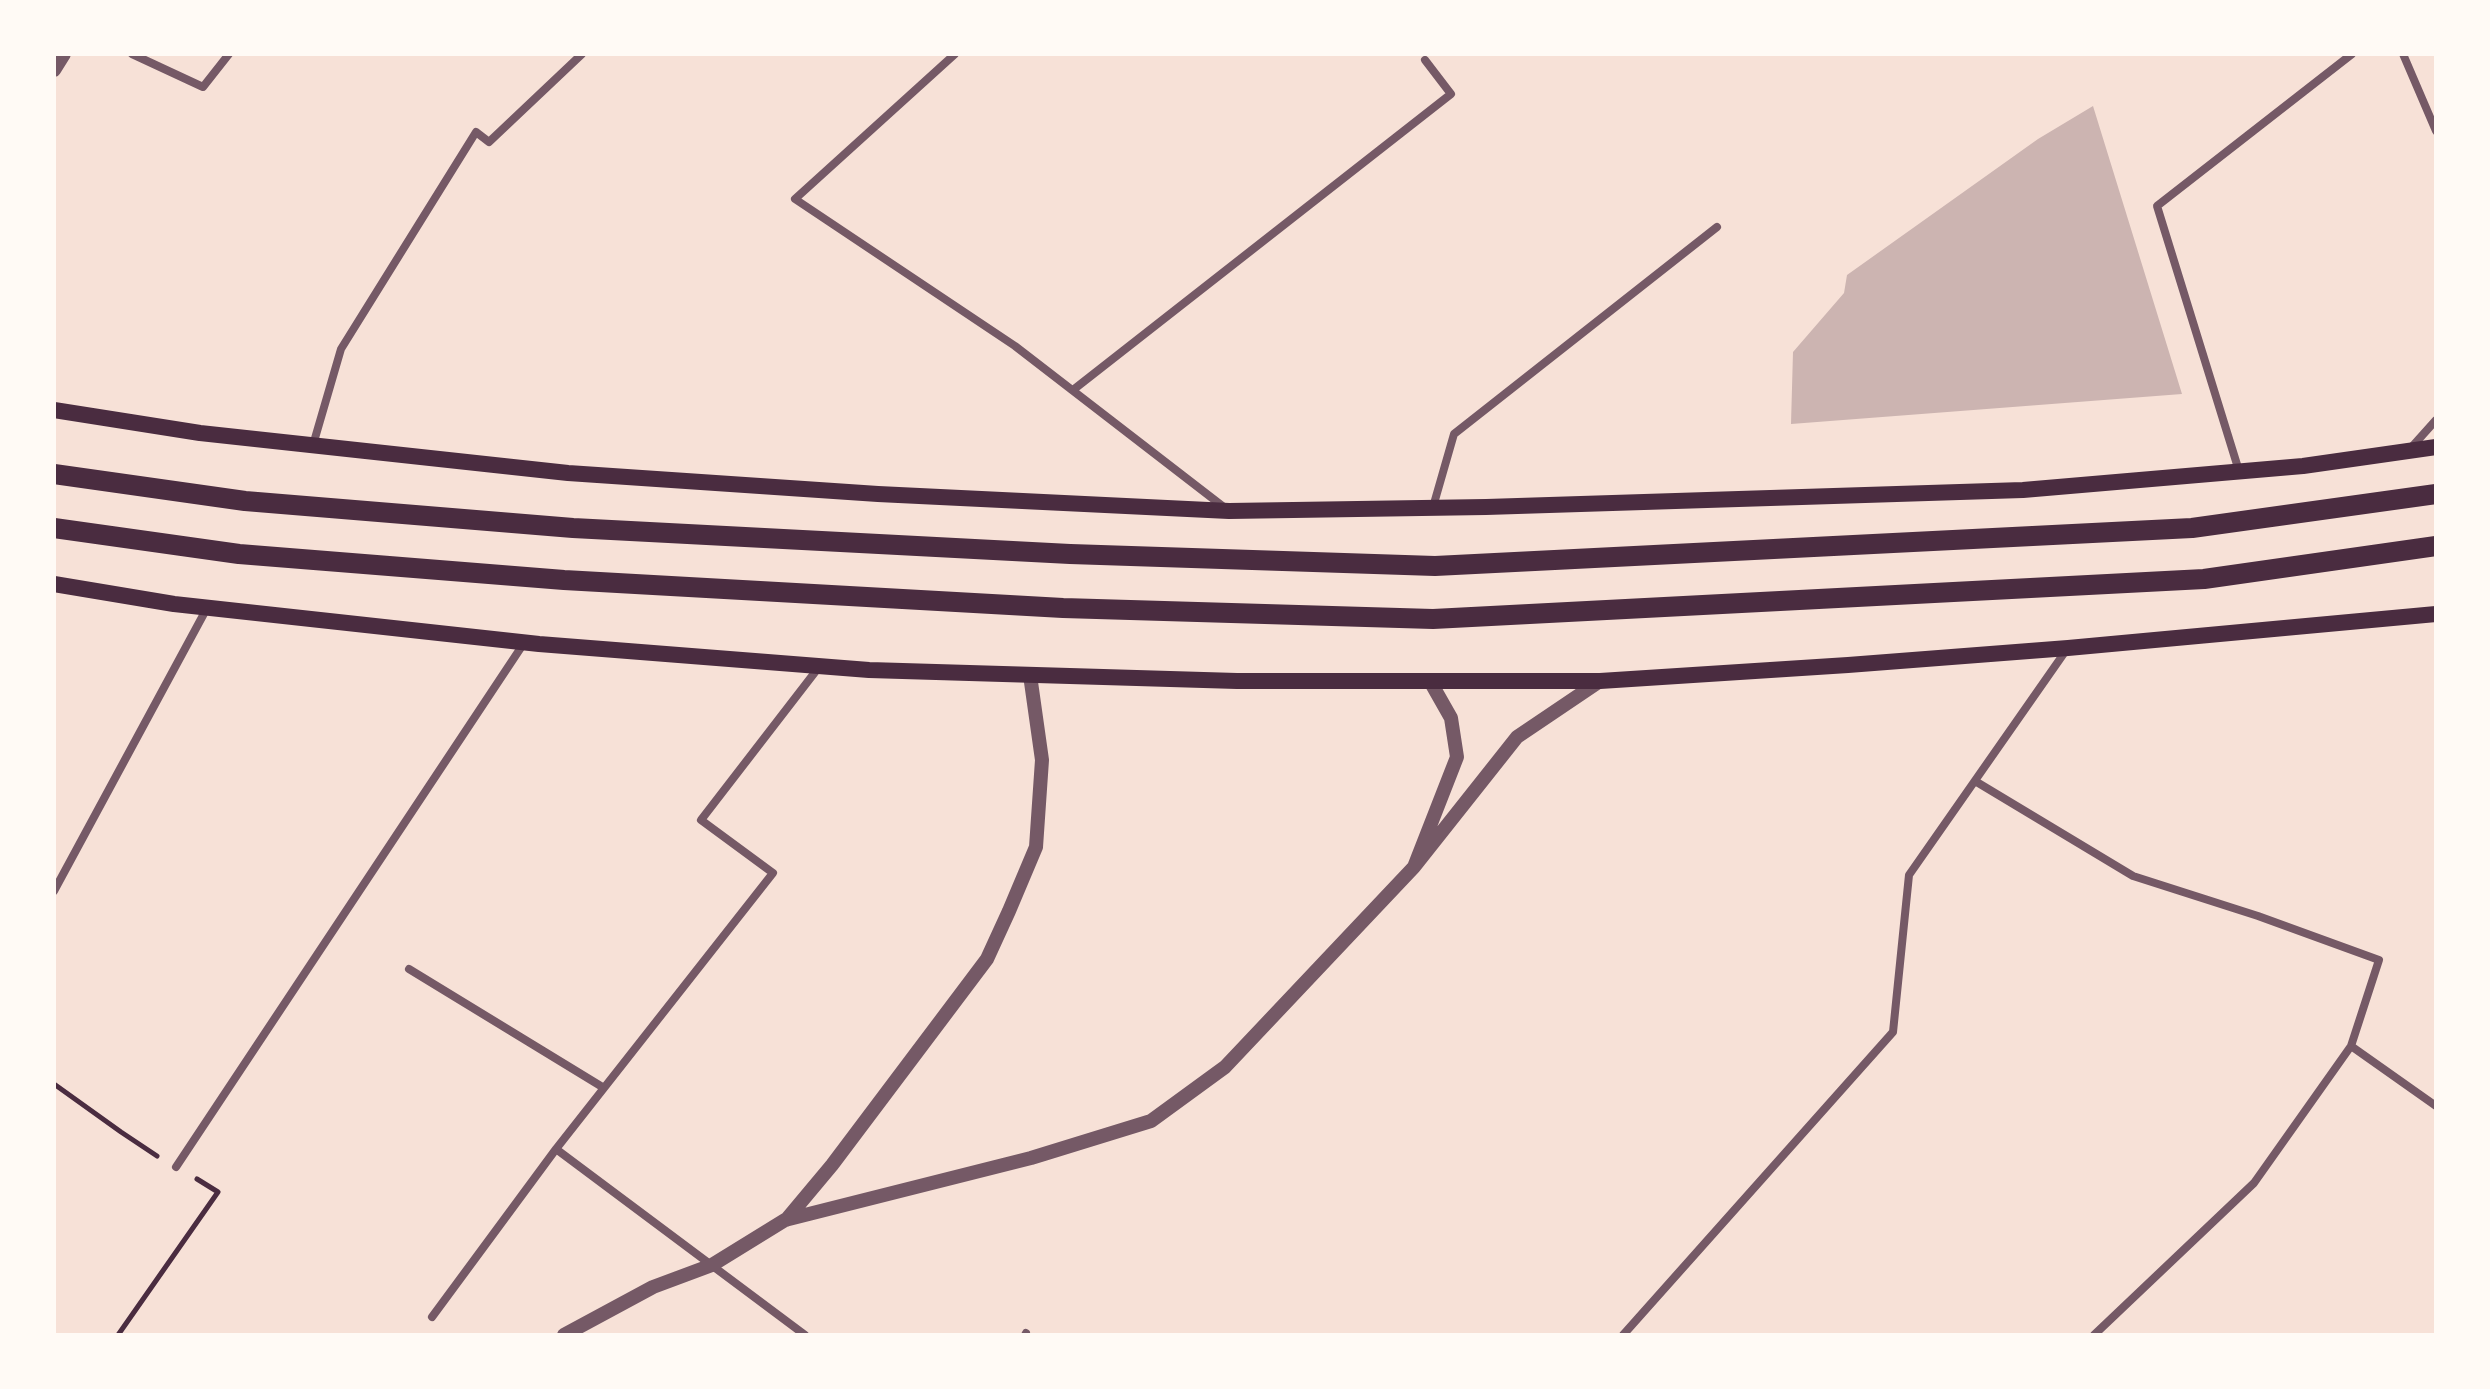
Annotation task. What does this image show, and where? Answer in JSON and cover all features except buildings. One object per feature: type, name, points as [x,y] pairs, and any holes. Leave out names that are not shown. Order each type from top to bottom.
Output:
[{"type":"main road","points":[[54,410],[200,433],[568,473],[878,494],[1229,511],[2023,490],[2303,466],[2436,447]]},
{"type":"main road","points":[[54,474],[245,501],[573,528],[1070,554],[1435,566],[2192,528],[2436,494]]},
{"type":"main road","points":[[54,528],[239,554],[564,580],[1063,608],[1433,619],[2204,579],[2436,546]]},
{"type":"main road","points":[[54,584],[208,608],[524,642],[819,666],[1237,681],[1600,681],[2068,648],[2436,614]]},
{"type":"street","points":[[54,70],[64,54]]},
{"type":"street","points":[[132,54],[203,87],[229,54]]},
{"type":"street","points":[[312,446],[341,349],[476,132],[489,142],[582,54]]},
{"type":"street","points":[[955,54],[795,199],[1015,346],[1229,511]]},
{"type":"street","points":[[2239,471],[2157,206],[2352,54]]},
{"type":"street","points":[[2403,54],[2436,131]]},
{"type":"street","points":[[1073,390],[1451,94],[1425,60]]},
{"type":"street","points":[[1433,508],[1454,434],[1717,227]]},
{"type":"street","points":[[2408,451],[2436,420]]},
{"type":"street","points":[[54,891],[208,608]]},
{"type":"street","points":[[176,1167],[524,642]]},
{"type":"street","points":[[1623,1335],[1893,1032],[1909,875],[2068,648]]},
{"type":"street","points":[[432,1317],[556,1149],[773,873],[701,820],[819,666]]},
{"type":"street","points":[[785,1220],[832,1165],[987,959],[1009,911],[1036,847],[1042,760],[1030,675]]},
{"type":"street","points":[[1414,867],[1457,757],[1451,718],[1430,681]]},
{"type":"street","points":[[564,1335],[653,1287],[712,1265],[785,1220],[1017,1161],[1151,1121],[1225,1067],[1414,867],[1517,737],[1600,681]]},
{"type":"street","points":[[1975,781],[2133,876],[2258,916],[2379,960],[2351,1046],[2254,1183],[2094,1335]]},
{"type":"street","points":[[409,969],[604,1088]]},
{"type":"street","points":[[2351,1046],[2436,1106]]},
{"type":"street","points":[[556,1149],[805,1335]]},
{"type":"path","points":[[54,1084],[121,1132],[218,1192],[118,1335]]}]
